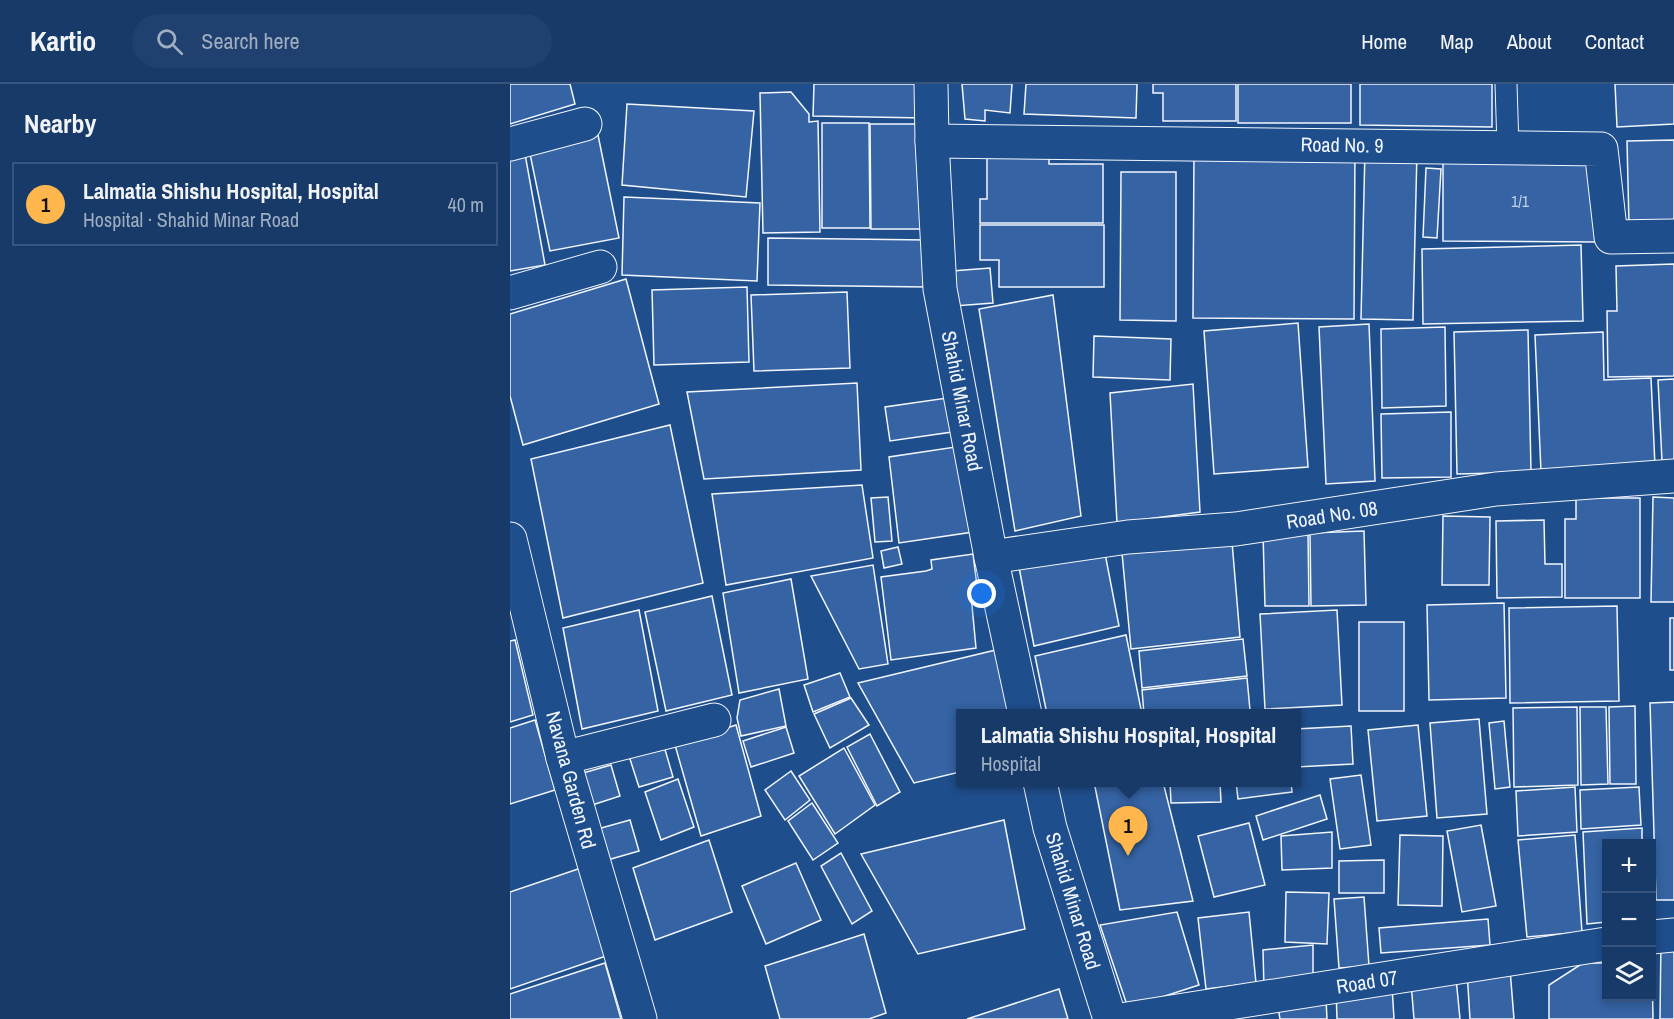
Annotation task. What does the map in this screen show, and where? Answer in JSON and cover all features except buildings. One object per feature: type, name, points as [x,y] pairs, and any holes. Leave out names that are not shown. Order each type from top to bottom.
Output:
[{"type":"street","name":"Shahid Minar Road","points":[[931,84],[940,289],[991,557],[1024,709]]},
{"type":"street","points":[[510,144],[585,124]]},
{"type":"street","name":"Road No. 9","points":[[932,141],[1601,149],[1611,237],[1674,236]]},
{"type":"street","points":[[510,292],[600,267]]},
{"type":"street","name":"Road No. 08","points":[[991,557],[1128,537],[1236,529],[1496,489],[1674,476]]},
{"type":"street","name":"Navana Garden Rd","points":[[510,539],[563,758],[640,1019]]},
{"type":"street","points":[[563,758],[714,720]]},
{"type":"street","name":"Shahid Minar Road","points":[[1041,787],[1050,828],[1110,1019]]},
{"type":"street","points":[[1656,937],[1674,935]]},
{"type":"street","name":"Road 07","points":[[1127,1019],[1602,945]]},
{"type":"lane","points":[[1506,84],[1508,147]]},
{"type":"place","name":"Lalmatia Shishu Hospital, Hospital","points":[[1128,856]]}]
